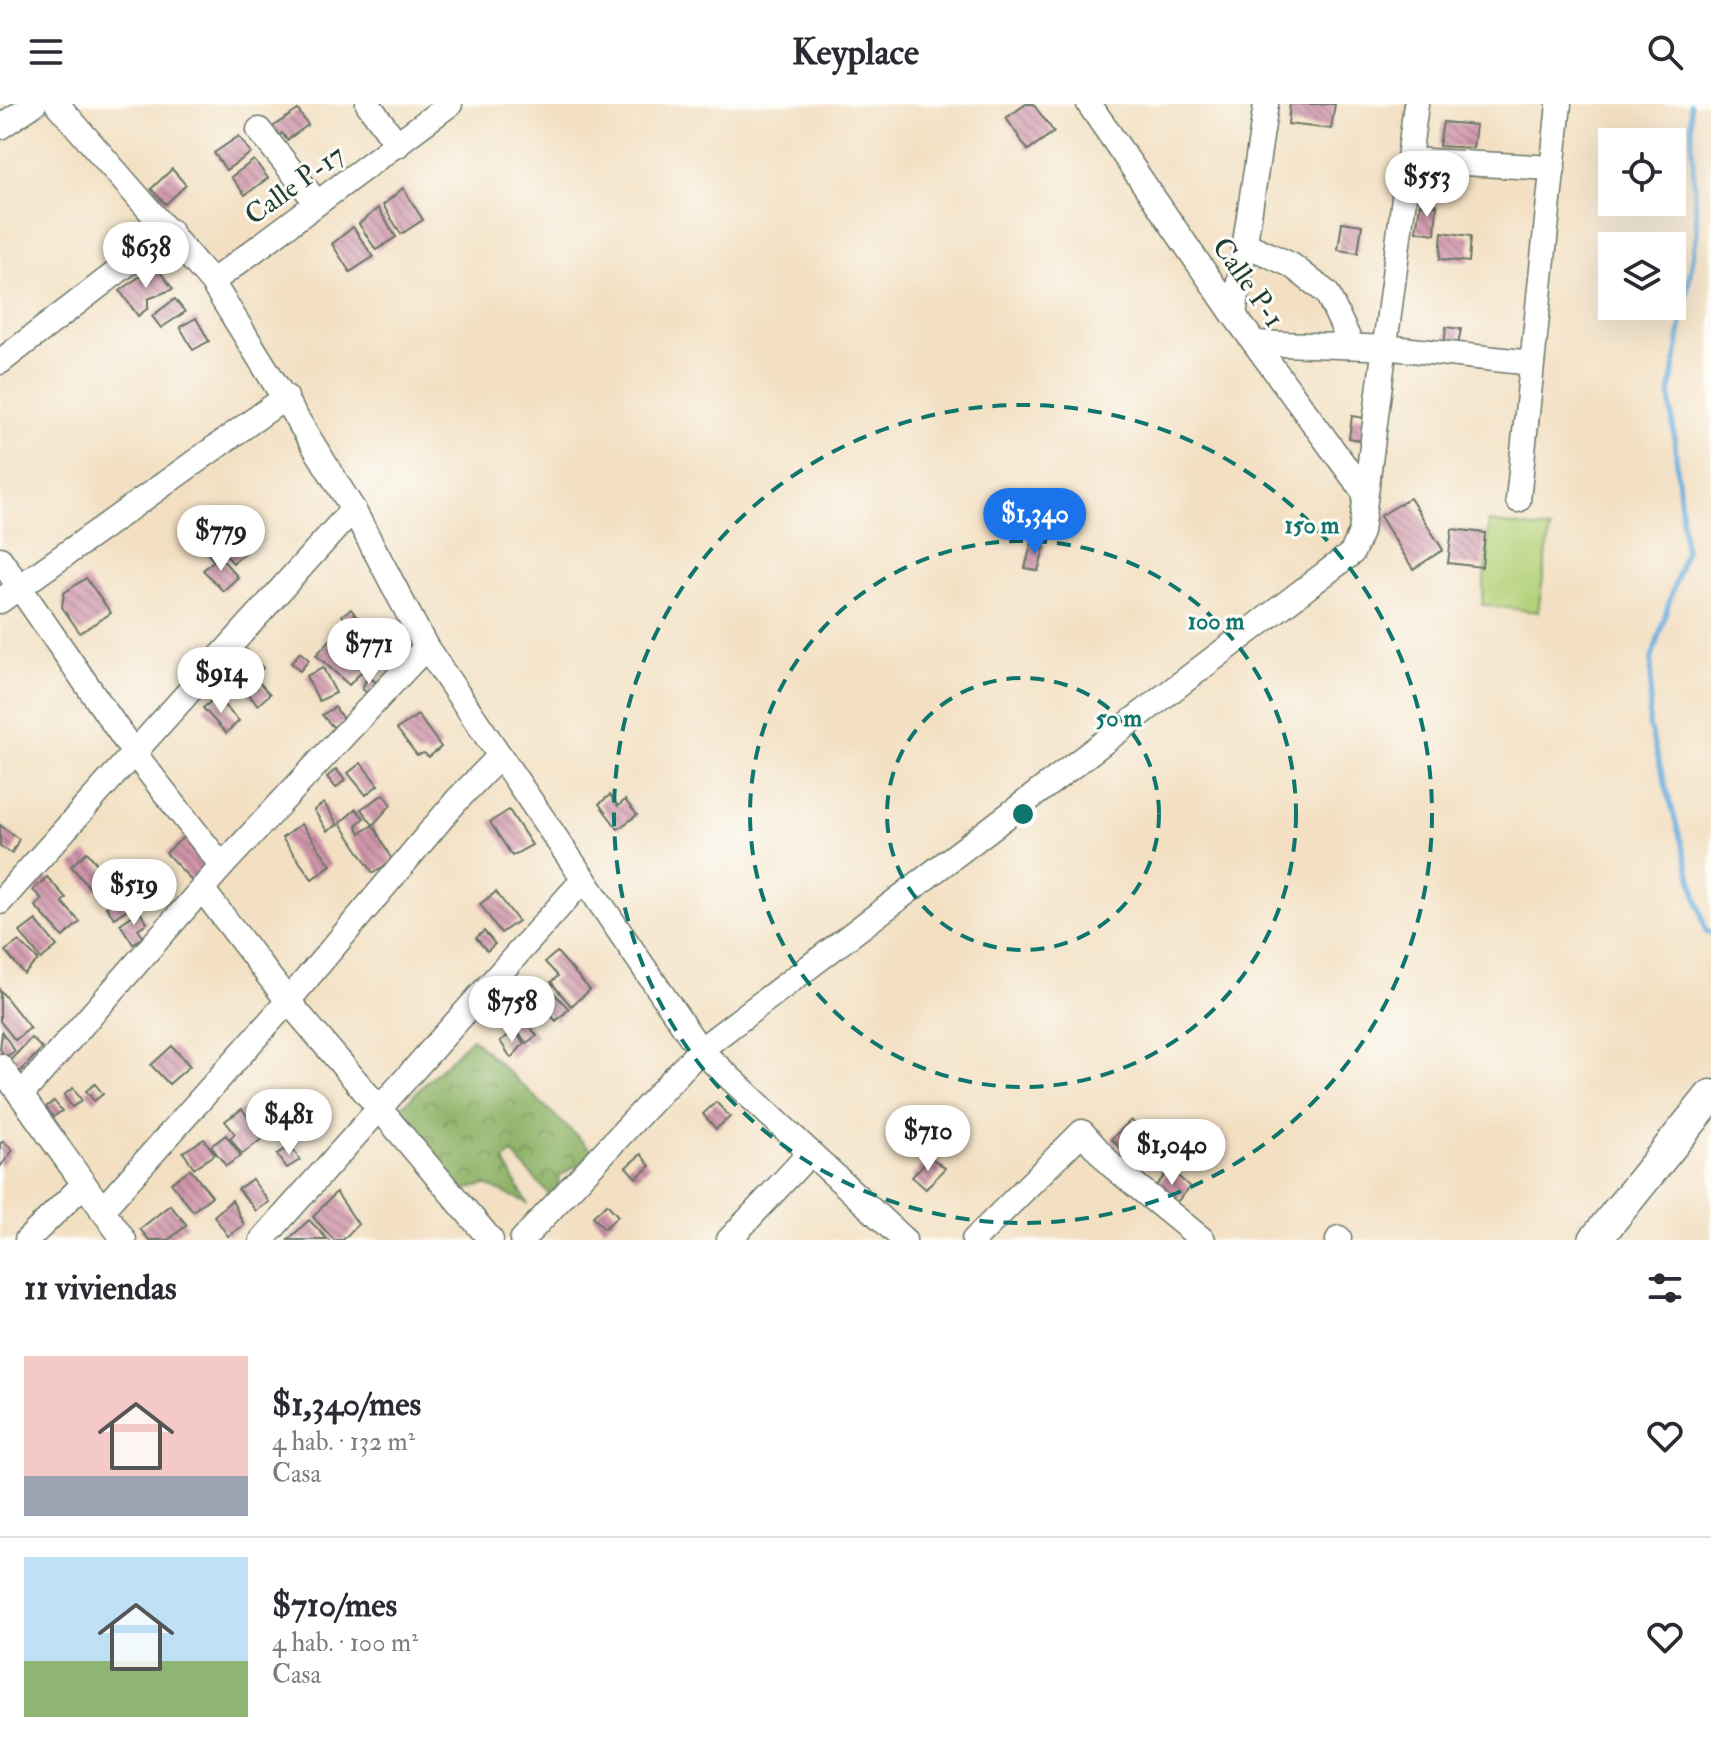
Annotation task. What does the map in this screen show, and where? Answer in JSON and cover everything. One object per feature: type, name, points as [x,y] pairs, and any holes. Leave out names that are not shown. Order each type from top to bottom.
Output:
[{"type":"main road","points":[[1595,1240],[1711,1096]]},
{"type":"street","points":[[0,127],[34,104]]},
{"type":"street","points":[[57,104],[212,282],[353,509],[426,647],[700,1050],[904,1240]]},
{"type":"street","points":[[368,104],[398,145]]},
{"type":"street","name":"Calle P-17","points":[[212,282],[450,104]]},
{"type":"street","name":"Calle P-1","points":[[1089,104],[1234,315],[1364,492]]},
{"type":"street","points":[[1234,315],[1266,104]]},
{"type":"street","points":[[522,1240],[700,1050],[1352,553],[1361,532],[1416,104]]},
{"type":"street","points":[[1518,500],[1559,104]]},
{"type":"street","points":[[259,130],[317,203]]},
{"type":"street","points":[[1409,160],[1553,168]]},
{"type":"street","points":[[0,362],[170,231]]},
{"type":"street","points":[[1245,244],[1291,265],[1327,293],[1352,346]]},
{"type":"street","points":[[1255,343],[1384,347],[1532,363]]},
{"type":"street","points":[[0,601],[286,397]]},
{"type":"street","points":[[0,902],[353,509]]},
{"type":"street","points":[[0,559],[134,753],[222,866]]},
{"type":"street","points":[[21,1095],[222,866],[426,647]]},
{"type":"street","points":[[102,1210],[288,1001],[457,800],[500,756]]},
{"type":"street","points":[[262,1240],[584,879]]},
{"type":"street","points":[[202,889],[288,1001],[491,1240]]},
{"type":"street","points":[[0,1066],[124,1240]]},
{"type":"street","points":[[974,1240],[1082,1132],[1112,1166],[1203,1240]]},
{"type":"street","points":[[729,1240],[810,1153]]},
{"type":"street","points":[[27,1240],[84,1184]]},
{"type":"green space","points":[[1489,522],[1550,530],[1538,612],[1482,605]]},
{"type":"green space","points":[[472,1038],[595,1153],[560,1176],[555,1201],[512,1153],[504,1161],[527,1203],[486,1185],[467,1189],[465,1202],[391,1117]]},
{"type":"building","points":[[1026,104],[1033,104],[1054,132],[1028,150],[1006,118]]},
{"type":"building","points":[[1290,104],[1335,104],[1331,129],[1288,124]]},
{"type":"building","points":[[298,110],[308,125],[287,140],[282,133],[277,137],[271,128]]},
{"type":"building","points":[[1443,122],[1476,125],[1473,148],[1439,146]]},
{"type":"building","points":[[239,136],[251,153],[226,170],[214,153]]},
{"type":"building","points":[[254,160],[268,178],[245,195],[231,177]]},
{"type":"building","points":[[172,169],[186,185],[166,204],[151,189]]},
{"type":"building","points":[[403,188],[423,220],[401,234],[383,205]]},
{"type":"building","points":[[1420,204],[1437,205],[1435,234],[1416,231]]},
{"type":"building","points":[[378,208],[396,237],[376,250],[359,224]]},
{"type":"building","points":[[1342,222],[1362,225],[1358,253],[1338,250]]},
{"type":"building","points":[[353,227],[373,257],[350,272],[332,244]]},
{"type":"building","points":[[1442,232],[1471,236],[1469,262],[1440,259]]},
{"type":"building","points":[[155,265],[173,289],[148,299],[148,308],[138,316],[120,291]]},
{"type":"building","points":[[175,299],[185,312],[161,328],[152,316]]},
{"type":"building","points":[[196,318],[209,341],[193,350],[180,327]]},
{"type":"building","points":[[1446,327],[1461,329],[1457,350],[1444,347]]},
{"type":"building","points":[[1352,416],[1365,418],[1362,441],[1349,438]]},
{"type":"building","points":[[1410,498],[1443,550],[1413,569],[1380,516]]},
{"type":"building","points":[[1452,529],[1485,533],[1482,567],[1448,563]]},
{"type":"building","points":[[227,532],[246,552],[233,563],[221,550],[212,559],[206,551]]},
{"type":"building","points":[[1032,541],[1045,545],[1038,571],[1025,568]]},
{"type":"building","points":[[219,556],[238,577],[223,591],[203,570]]},
{"type":"building","points":[[86,578],[111,613],[80,633],[62,607],[64,593]]},
{"type":"building","points":[[351,609],[360,621],[351,628],[342,615]]},
{"type":"building","points":[[334,636],[367,666],[349,685],[316,655]]},
{"type":"building","points":[[247,650],[263,668],[252,678],[235,660]]},
{"type":"building","points":[[300,652],[309,660],[300,671],[291,663]]},
{"type":"building","points":[[323,668],[336,693],[319,701],[306,676]]},
{"type":"building","points":[[368,676],[377,683],[370,695],[362,689]]},
{"type":"building","points":[[256,679],[270,694],[258,705],[244,690]]},
{"type":"building","points":[[216,697],[239,721],[226,733],[203,708]]},
{"type":"building","points":[[335,707],[345,722],[333,727],[322,715]]},
{"type":"building","points":[[418,715],[441,747],[429,757],[424,753],[417,755],[397,729]]},
{"type":"building","points":[[361,763],[378,785],[366,795],[348,773]]},
{"type":"building","points":[[336,769],[345,780],[336,788],[327,777]]},
{"type":"building","points":[[384,794],[391,805],[373,825],[361,809]]},
{"type":"building","points":[[610,795],[618,806],[625,800],[637,815],[618,829],[599,804]]},
{"type":"building","points":[[324,803],[338,825],[327,831],[314,810]]},
{"type":"building","points":[[356,809],[364,818],[356,825],[360,833],[373,825],[393,862],[373,873],[340,823]]},
{"type":"building","points":[[509,810],[532,845],[512,856],[490,822]]},
{"type":"building","points":[[301,824],[331,865],[312,879],[282,838]]},
{"type":"building","points":[[0,825],[19,839],[12,853],[0,846]]},
{"type":"building","points":[[189,832],[216,861],[193,882],[166,853]]},
{"type":"building","points":[[87,852],[110,879],[93,892],[71,866]]},
{"type":"building","points":[[47,877],[66,898],[62,902],[80,922],[63,937],[35,906],[42,899],[33,890]]},
{"type":"building","points":[[496,892],[518,921],[501,933],[480,904]]},
{"type":"building","points":[[121,897],[129,908],[114,918],[106,907]]},
{"type":"building","points":[[139,911],[147,923],[138,929],[143,937],[133,944],[120,924]]},
{"type":"building","points":[[36,920],[57,946],[41,959],[20,932]]},
{"type":"building","points":[[484,931],[495,944],[487,951],[476,938]]},
{"type":"building","points":[[19,941],[38,960],[24,974],[5,951]]},
{"type":"building","points":[[557,952],[590,990],[571,1006],[551,982],[558,976],[545,962]]},
{"type":"building","points":[[0,990],[30,1028],[15,1040],[0,1021]]},
{"type":"building","points":[[553,992],[569,1009],[556,1021],[540,1003]]},
{"type":"building","points":[[521,1015],[537,1036],[526,1043],[511,1022]]},
{"type":"building","points":[[515,1031],[524,1044],[511,1058],[500,1041]]},
{"type":"building","points":[[2,1032],[15,1051],[5,1057],[0,1049]]},
{"type":"building","points":[[31,1038],[42,1048],[20,1072],[9,1062]]},
{"type":"building","points":[[172,1046],[190,1066],[169,1084],[151,1065]]},
{"type":"building","points":[[95,1084],[103,1094],[94,1101],[86,1091]]},
{"type":"building","points":[[73,1088],[82,1101],[72,1107],[64,1095]]},
{"type":"building","points":[[54,1101],[62,1111],[53,1117],[46,1107]]},
{"type":"building","points":[[716,1102],[730,1117],[716,1129],[703,1114]]},
{"type":"building","points":[[242,1109],[263,1138],[242,1154],[230,1138],[235,1134],[225,1121]]},
{"type":"building","points":[[1131,1120],[1146,1134],[1127,1154],[1111,1139]]},
{"type":"building","points":[[226,1135],[241,1156],[226,1166],[211,1146]]},
{"type":"building","points":[[204,1139],[215,1154],[194,1168],[183,1152]]},
{"type":"building","points":[[3,1141],[13,1150],[0,1167],[0,1144]]},
{"type":"building","points":[[291,1146],[300,1160],[287,1168],[277,1154]]},
{"type":"building","points":[[641,1154],[650,1166],[636,1178],[626,1167]]},
{"type":"building","points":[[930,1157],[945,1168],[926,1189],[912,1177]]},
{"type":"building","points":[[190,1169],[212,1196],[193,1211],[171,1183]]},
{"type":"building","points":[[1170,1169],[1190,1187],[1175,1204],[1155,1187]]},
{"type":"building","points":[[252,1179],[269,1202],[256,1211],[238,1189]]},
{"type":"building","points":[[336,1192],[358,1224],[343,1240],[334,1240],[313,1217]]},
{"type":"building","points":[[232,1200],[244,1225],[228,1236],[214,1216]]},
{"type":"building","points":[[607,1204],[618,1216],[604,1229],[593,1216]]},
{"type":"building","points":[[170,1205],[187,1225],[168,1240],[149,1240],[140,1229]]},
{"type":"building","points":[[309,1220],[328,1240],[288,1240]]},
{"type":"waterway","points":[[1690,104],[1697,233],[1670,394],[1685,550],[1652,658],[1649,726],[1706,931],[1711,934]]}]
